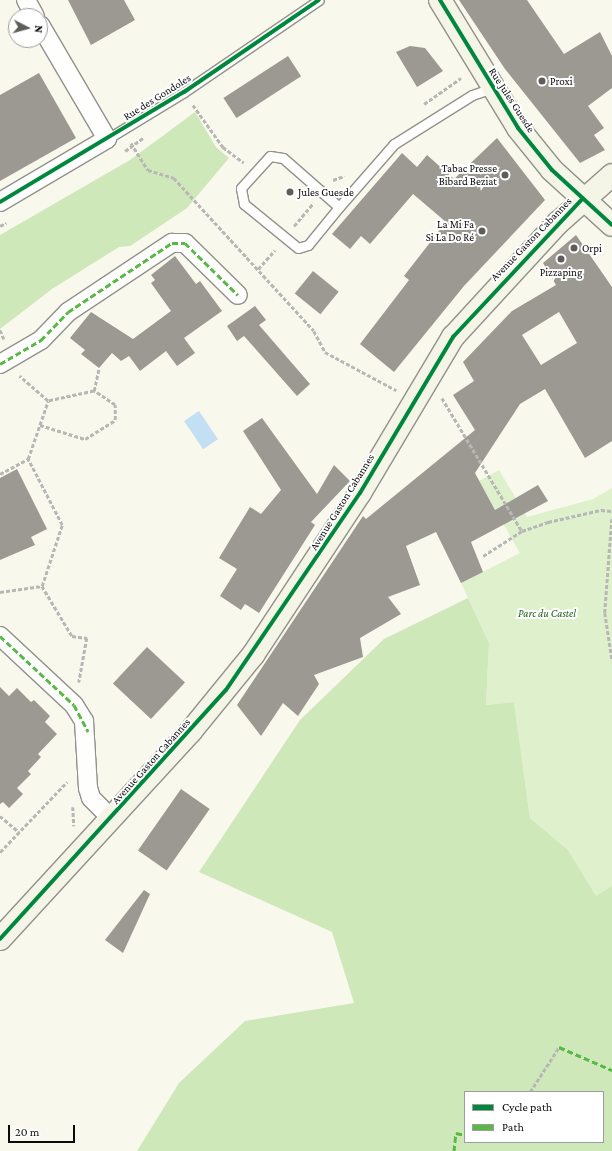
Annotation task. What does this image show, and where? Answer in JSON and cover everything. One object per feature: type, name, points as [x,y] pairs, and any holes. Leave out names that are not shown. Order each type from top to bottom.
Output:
[{"type":"main road","name":"Rue Jules Guesde","points":[[440,0],[492,88],[552,170],[612,225]]},
{"type":"main road","name":"Avenue Gaston Cabannes","points":[[0,939],[111,818],[253,655],[360,493],[420,390],[471,314],[583,198],[612,175]]},
{"type":"street","points":[[48,39],[107,139]]},
{"type":"street","name":"Rue des Gondoles","points":[[0,202],[107,139]]},
{"type":"street","points":[[5,361],[41,340],[68,312],[172,243],[185,243],[238,295]]},
{"type":"street","points":[[0,636],[74,705],[88,731],[88,788],[91,798],[111,818]]},
{"type":"lane","name":"Rue des Gondoles","points":[[107,139],[184,92],[319,0]]},
{"type":"lane","points":[[339,207],[283,158],[270,156],[241,188],[244,204],[298,248],[308,245],[394,144],[472,95],[492,88]]},
{"type":"path","points":[[184,92],[223,147],[256,172]]},
{"type":"path","points":[[122,129],[148,170],[174,178],[314,331],[325,352],[420,390],[436,387],[522,531]]},
{"type":"path","points":[[5,361],[21,381],[48,401],[94,391],[116,405],[115,420],[84,439],[40,425]]},
{"type":"path","points":[[94,391],[100,368]]},
{"type":"path","points":[[0,474],[28,459],[48,401]]},
{"type":"path","points":[[28,459],[62,525],[42,586],[72,636],[87,638],[81,672]]},
{"type":"path","points":[[483,556],[522,531],[601,510],[612,511]]},
{"type":"path","points":[[612,519],[605,612],[612,660]]},
{"type":"path","points":[[0,592],[42,586]]},
{"type":"path","points":[[0,852],[71,777]]},
{"type":"path","points":[[0,816],[19,832]]},
{"type":"path","points":[[531,1091],[559,1047]]},
{"type":"green space","points":[[195,112],[216,147],[229,158],[187,208],[130,246],[119,247],[52,289],[0,329],[0,235],[130,160]]},
{"type":"green space","name":"Parc du Castel","points":[[499,470],[527,517],[593,499],[612,488],[612,886],[596,897],[568,850],[530,818],[514,702],[486,705],[489,643],[461,583],[520,553],[479,481]]},
{"type":"green space","points":[[468,598],[489,643],[486,705],[514,702],[530,818],[568,850],[596,896],[612,886],[612,1151],[137,1151],[179,1083],[245,1021],[354,1003],[332,932],[199,872],[300,720],[384,639]]},
{"type":"water","points":[[199,411],[218,439],[203,449],[184,421]]},
{"type":"building","points":[[68,0],[124,0],[135,20],[91,45]]},
{"type":"building","points":[[459,0],[527,0],[564,54],[600,32],[612,56],[612,88],[588,106],[604,128],[594,135],[605,150],[580,163],[505,69]]},
{"type":"building","points":[[410,46],[425,48],[443,71],[417,87],[396,52]]},
{"type":"building","points":[[288,56],[301,76],[236,118],[223,98]]},
{"type":"building","points":[[39,73],[76,138],[0,181],[0,95]]},
{"type":"building","points":[[497,138],[545,200],[464,286],[394,372],[360,344],[409,280],[404,276],[446,222],[413,194],[370,244],[361,236],[350,249],[332,234],[402,153],[417,167],[427,155],[454,179]]},
{"type":"building","points":[[576,235],[612,287],[612,441],[585,458],[545,389],[520,404],[475,473],[495,510],[538,485],[548,501],[471,542],[483,572],[461,583],[436,532],[406,546],[420,585],[388,597],[401,614],[360,638],[363,657],[314,675],[319,684],[298,716],[283,703],[261,736],[237,705],[363,516],[366,519],[475,430],[453,395],[474,381],[463,362],[512,311],[556,285],[543,263]],"holes":[[[559,312],[577,343],[541,365],[522,335]]]},
{"type":"building","points":[[175,256],[196,284],[200,281],[222,311],[184,338],[195,353],[177,366],[166,351],[140,371],[129,356],[121,361],[112,353],[99,368],[81,354],[85,350],[70,338],[91,312],[133,339],[171,311],[151,283],[155,280],[151,275]]},
{"type":"building","points":[[313,271],[339,292],[320,314],[295,294]]},
{"type":"building","points":[[255,306],[266,320],[259,325],[310,384],[297,396],[244,336],[237,341],[227,326]]},
{"type":"building","points":[[262,418],[317,494],[334,465],[350,481],[311,522],[315,525],[259,613],[245,604],[241,610],[220,596],[237,569],[219,558],[250,507],[261,514],[281,490],[243,431]]},
{"type":"building","points":[[17,469],[47,529],[31,537],[35,545],[0,560],[0,478]]},
{"type":"building","points":[[147,647],[185,682],[151,719],[113,684]]},
{"type":"building","points":[[0,687],[9,696],[17,688],[31,702],[34,700],[50,716],[45,722],[57,734],[38,754],[41,757],[28,771],[31,774],[17,788],[23,794],[9,808],[3,802],[0,804]]},
{"type":"building","points":[[181,789],[210,809],[167,871],[138,850]]},
{"type":"building","points":[[144,890],[150,894],[123,953],[105,940]]},
{"type":"marked path","points":[[0,364],[41,340],[68,312],[172,243],[185,243],[238,295]]},
{"type":"marked path","points":[[0,636],[74,705],[88,731]]},
{"type":"marked path","points":[[559,1047],[612,1070]]},
{"type":"marked path","points":[[454,1151],[456,1133],[464,1135]]},
{"type":"cycle path","points":[[0,202],[184,92],[319,0]]},
{"type":"cycle path","points":[[440,0],[518,128],[552,170],[612,225]]},
{"type":"cycle path","points":[[0,939],[226,690],[360,493],[453,337],[583,198]]},
{"type":"place","name":"Proxi","points":[[542,81]]},
{"type":"place","name":"Tabac Presse Bibard Beziat","points":[[505,175]]},
{"type":"place","name":"Jules Guesde","points":[[290,192]]},
{"type":"place","name":"La Mi Fa Si La Do Ré","points":[[482,231]]},
{"type":"place","name":"Orpi","points":[[574,248]]},
{"type":"place","name":"Pizzaping","points":[[561,259]]}]
